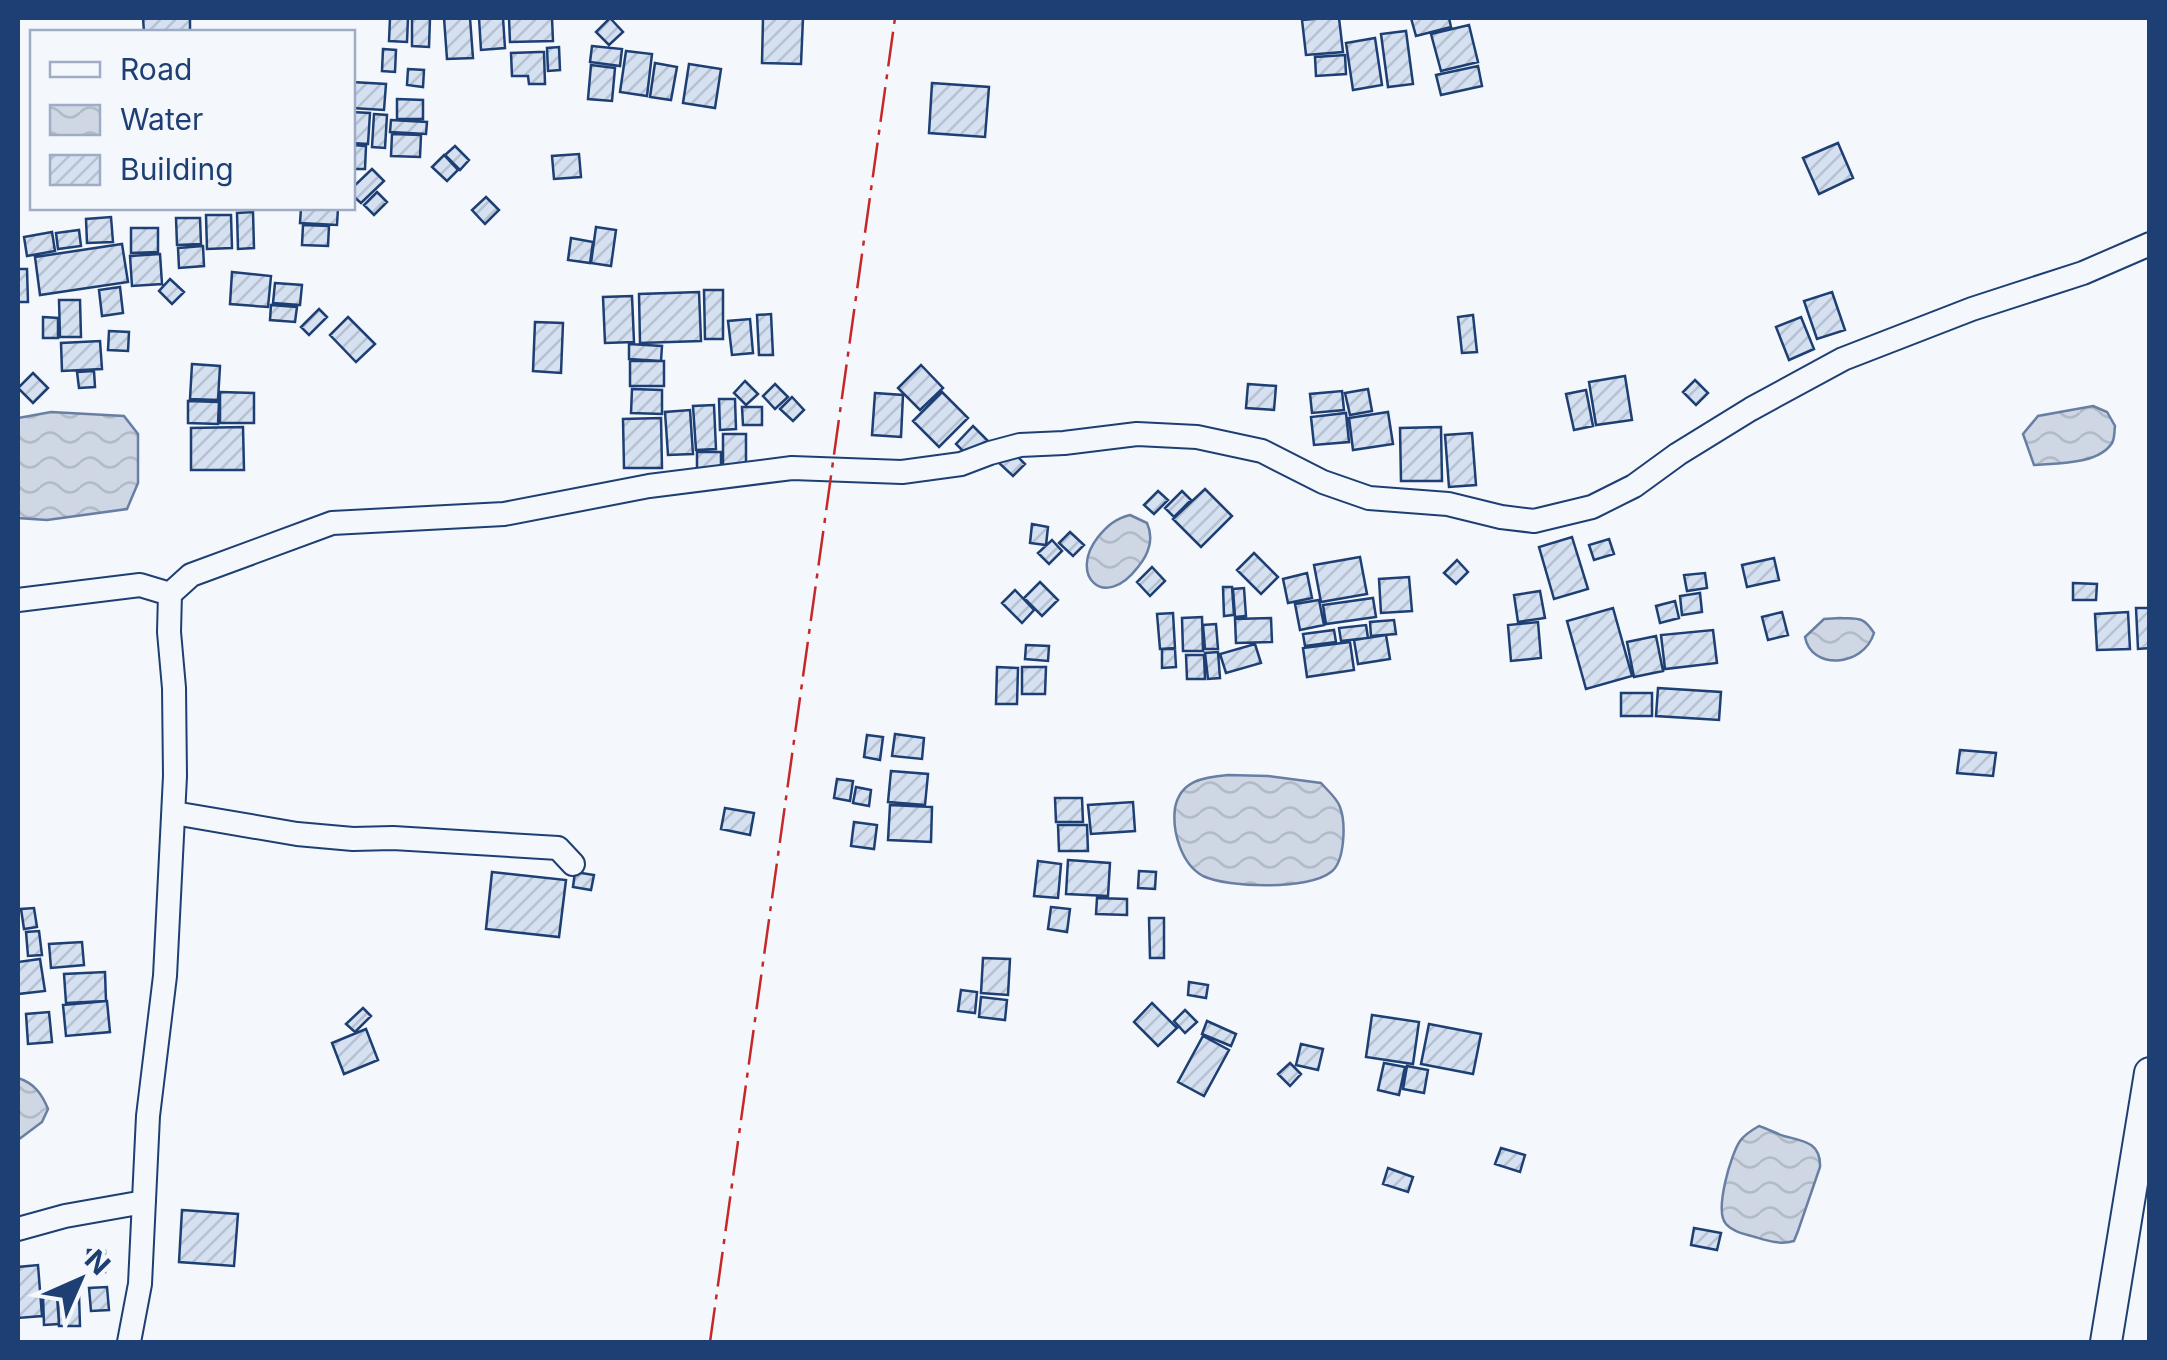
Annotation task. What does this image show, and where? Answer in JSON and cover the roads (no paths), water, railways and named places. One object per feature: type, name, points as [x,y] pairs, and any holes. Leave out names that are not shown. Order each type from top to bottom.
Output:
[{"type":"main road","points":[[2106,1342],[2150,1073]]},
{"type":"street","points":[[129,1342],[140,1284],[148,1116],[165,976],[174,813],[170,594],[190,575],[332,524],[504,514],[650,486],[792,468],[902,472],[961,464],[1020,445],[1137,434],[1197,437],[1262,452],[1323,482],[1369,498],[1448,504],[1501,517],[1534,520],[1592,507],[1634,486],[1751,408],[1843,359],[1972,309],[2083,273],[2150,244]]},
{"type":"street","points":[[18,600],[140,585],[170,594]]},
{"type":"street","points":[[174,813],[297,834],[558,848],[572,864]]},
{"type":"street","points":[[18,1228],[144,1202]]},
{"type":"water","points":[[2093,406],[2107,412],[2115,426],[2113,441],[2106,450],[2076,462],[2034,465],[2023,434],[2038,416]]},
{"type":"water","points":[[51,412],[124,416],[138,434],[138,483],[127,509],[47,520],[18,518],[18,418]]},
{"type":"water","points":[[1130,515],[1147,523],[1148,551],[1125,580],[1113,587],[1102,587],[1089,575],[1090,551],[1109,526]]},
{"type":"water","points":[[1824,619],[1867,624],[1874,633],[1868,645],[1849,658],[1827,659],[1817,655],[1805,637]]},
{"type":"water","points":[[1228,775],[1321,783],[1337,800],[1342,814],[1343,842],[1336,867],[1305,882],[1268,885],[1230,883],[1195,871],[1177,836],[1174,817],[1178,799],[1194,782]]},
{"type":"water","points":[[18,1078],[37,1090],[48,1109],[42,1122],[18,1140]]},
{"type":"water","points":[[1759,1126],[1810,1144],[1820,1159],[1794,1241],[1774,1242],[1743,1234],[1729,1227],[1723,1217],[1723,1195],[1732,1158],[1742,1139]]}]
